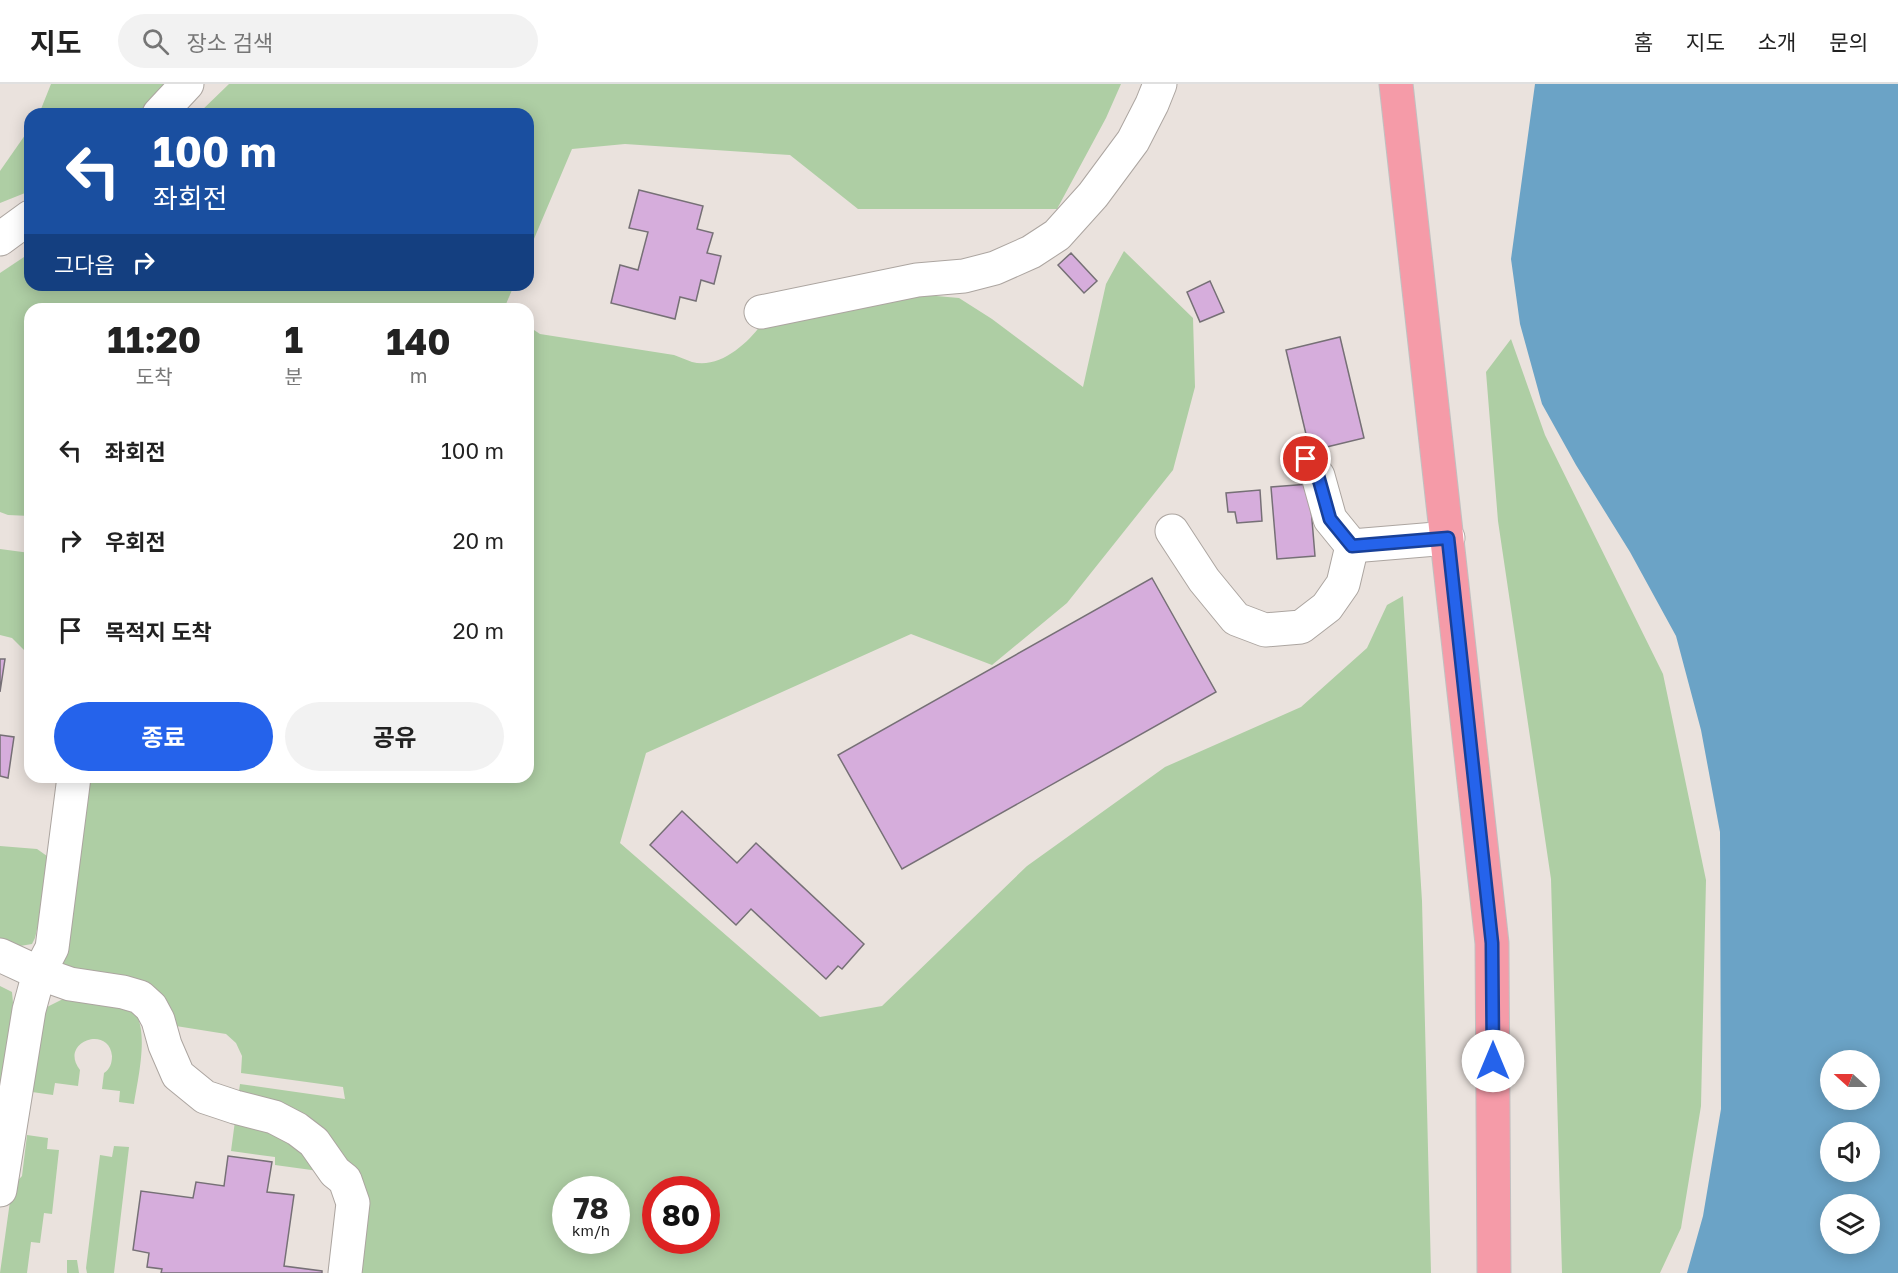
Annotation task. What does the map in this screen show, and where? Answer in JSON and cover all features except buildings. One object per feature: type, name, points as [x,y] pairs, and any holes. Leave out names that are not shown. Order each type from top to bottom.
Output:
[{"type":"highway","points":[[1396,84],[1492,943],[1494,1273]]},
{"type":"street","points":[[165,108],[187,84]]},
{"type":"street","points":[[761,312],[917,280],[964,276],[995,268],[1031,252],[1057,235],[1093,195],[1133,141],[1160,84]]},
{"type":"street","points":[[0,239],[24,221]]},
{"type":"street","points":[[1306,459],[1318,476],[1330,519],[1352,546]]},
{"type":"street","points":[[1172,531],[1204,580],[1236,619],[1265,630],[1301,627],[1327,607],[1343,584],[1352,546]]},
{"type":"street","points":[[1352,546],[1448,538]]},
{"type":"street","points":[[0,1190],[29,1010],[39,973],[52,948],[73,783]]},
{"type":"street","points":[[0,955],[70,984],[123,992],[140,997],[151,1007],[158,1020],[165,1045],[178,1075],[205,1097],[274,1117],[297,1129],[314,1142],[335,1172],[345,1180],[353,1203],[345,1273]]},
{"type":"green space","points":[[51,84],[171,84],[144,108],[41,108]]},
{"type":"green space","points":[[229,84],[1121,84],[1106,118],[1057,209],[858,209],[790,155],[625,144],[572,149],[534,239],[534,108],[204,108]]},
{"type":"green space","points":[[24,137],[24,193],[0,203],[0,171]]},
{"type":"green space","points":[[1124,251],[1193,318],[1195,387],[1173,470],[1067,603],[992,665],[911,634],[646,753],[620,843],[820,1017],[882,1006],[1027,866],[1165,767],[1301,707],[1367,648],[1387,605],[1403,596],[1422,901],[1431,1273],[350,1273],[359,1184],[238,1098],[240,1084],[345,1099],[343,1087],[241,1073],[242,1056],[236,1043],[226,1034],[176,1026],[69,974],[60,963],[88,783],[534,783],[534,330],[540,334],[674,355],[702,363],[722,359],[731,354],[761,325],[925,295],[959,298],[992,319],[1083,387],[1106,284]]},
{"type":"green space","points":[[24,257],[24,291],[512,291],[506,303],[24,303],[24,516],[0,512],[0,273]]},
{"type":"green space","points":[[1511,339],[1545,435],[1663,674],[1706,880],[1701,1106],[1681,1228],[1660,1273],[1562,1273],[1551,879],[1498,521],[1486,372]]},
{"type":"green space","points":[[0,549],[24,552],[24,650],[12,638],[0,635]]},
{"type":"green space","points":[[0,846],[37,849],[47,856],[50,872],[32,944],[20,946],[0,941]]},
{"type":"green space","points":[[0,986],[12,992],[13,1003],[0,1094]]},
{"type":"green space","points":[[63,999],[128,1007],[136,1014],[140,1024],[142,1052],[134,1104],[119,1102],[120,1091],[102,1089],[104,1073],[110,1066],[112,1056],[109,1046],[95,1039],[87,1040],[75,1052],[75,1060],[80,1070],[78,1086],[55,1083],[53,1095],[32,1092],[40,1025],[47,1007]]},
{"type":"green space","points":[[235,1121],[280,1131],[326,1172],[275,1165],[275,1157],[231,1151]]},
{"type":"green space","points":[[27,1135],[48,1138],[47,1149],[59,1150],[52,1214],[44,1213],[40,1243],[31,1242],[27,1273],[0,1273],[12,1187],[22,1176]]},
{"type":"green space","points":[[114,1146],[129,1147],[114,1273],[87,1273],[100,1155],[112,1157]]},
{"type":"green space","points":[[67,1260],[77,1260],[79,1273],[67,1273]]},
{"type":"water","points":[[1535,84],[1898,84],[1898,1273],[1687,1273],[1703,1216],[1721,1109],[1720,832],[1701,730],[1676,636],[1630,552],[1576,465],[1542,404],[1520,324],[1511,259]]},
{"type":"route","points":[[1306,459],[1318,476],[1330,519],[1352,546],[1448,538],[1492,943],[1493,1061]]}]
